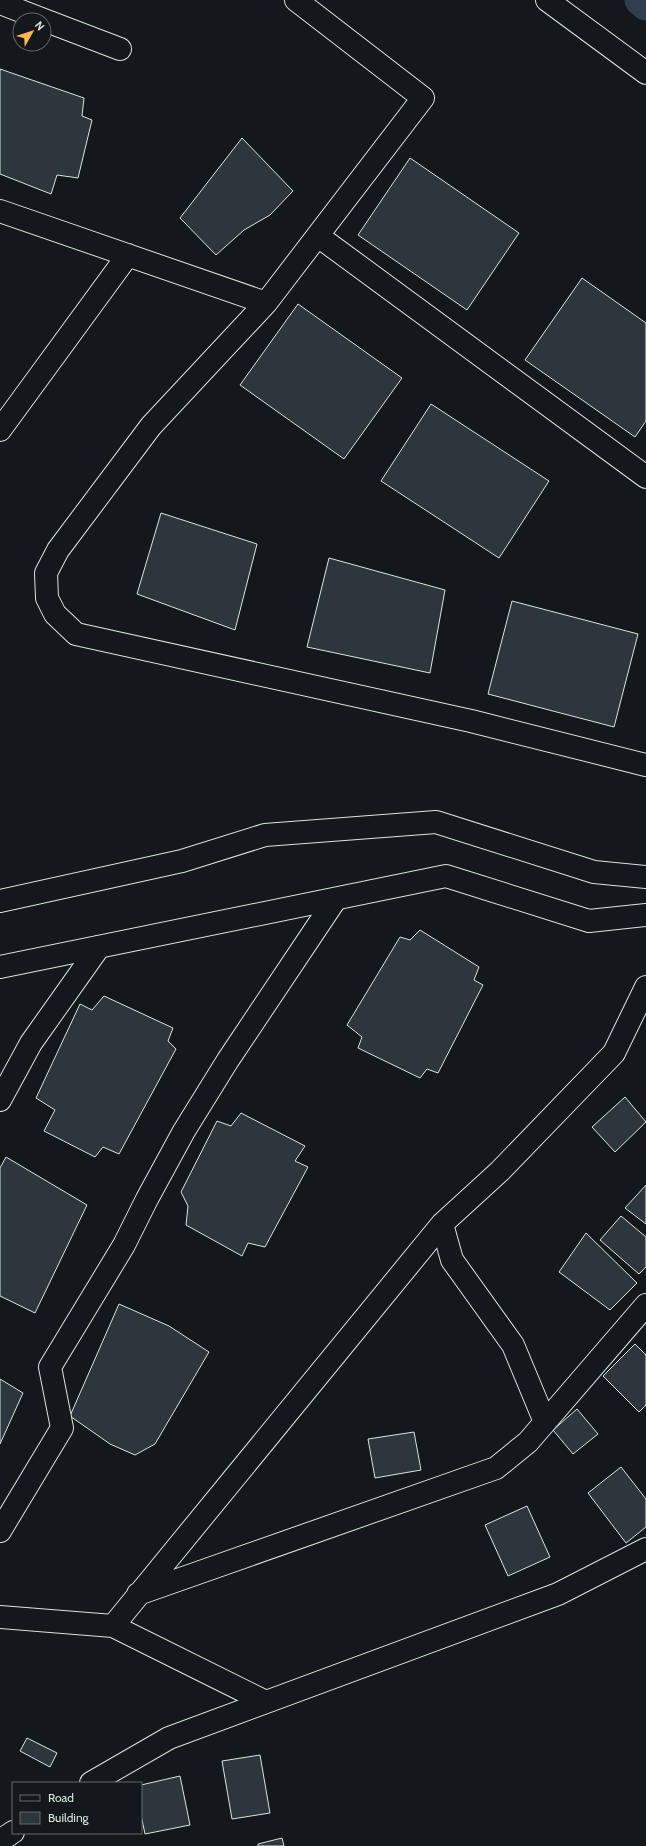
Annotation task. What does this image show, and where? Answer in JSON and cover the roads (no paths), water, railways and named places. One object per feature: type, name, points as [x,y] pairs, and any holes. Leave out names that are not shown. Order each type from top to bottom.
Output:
[{"type":"street","points":[[296,0],[423,98],[266,302],[152,426],[58,550],[46,573],[47,598],[55,614],[76,634],[471,721],[646,764]]},
{"type":"street","points":[[547,0],[646,73]]},
{"type":"street","points":[[0,3],[23,12]]},
{"type":"street","points":[[52,23],[120,49]]},
{"type":"street","points":[[0,211],[266,302]]},
{"type":"street","points":[[318,236],[646,477]]},
{"type":"street","points":[[0,430],[128,255]]},
{"type":"street","points":[[0,901],[182,861],[265,835],[436,822],[594,872],[646,877]]},
{"type":"street","points":[[0,967],[335,900],[446,876],[589,921],[646,915]]},
{"type":"street","points":[[0,1532],[62,1428],[50,1367],[124,1245],[146,1200],[184,1131],[228,1060],[335,900]]},
{"type":"street","points":[[0,1100],[31,1043],[99,947]]},
{"type":"street","points":[[113,1626],[442,1224],[500,1171],[614,1053],[646,987]]},
{"type":"street","points":[[442,1224],[452,1260],[513,1345],[545,1422]]},
{"type":"street","points":[[138,1594],[496,1468],[528,1442],[646,1305]]},
{"type":"street","points":[[93,1782],[169,1738],[558,1594],[646,1549]]},
{"type":"street","points":[[0,1617],[113,1626],[266,1702]]},
{"type":"street","points":[[0,1841],[12,1833]]},
{"type":"waterway","points":[[640,0],[646,5]]}]
